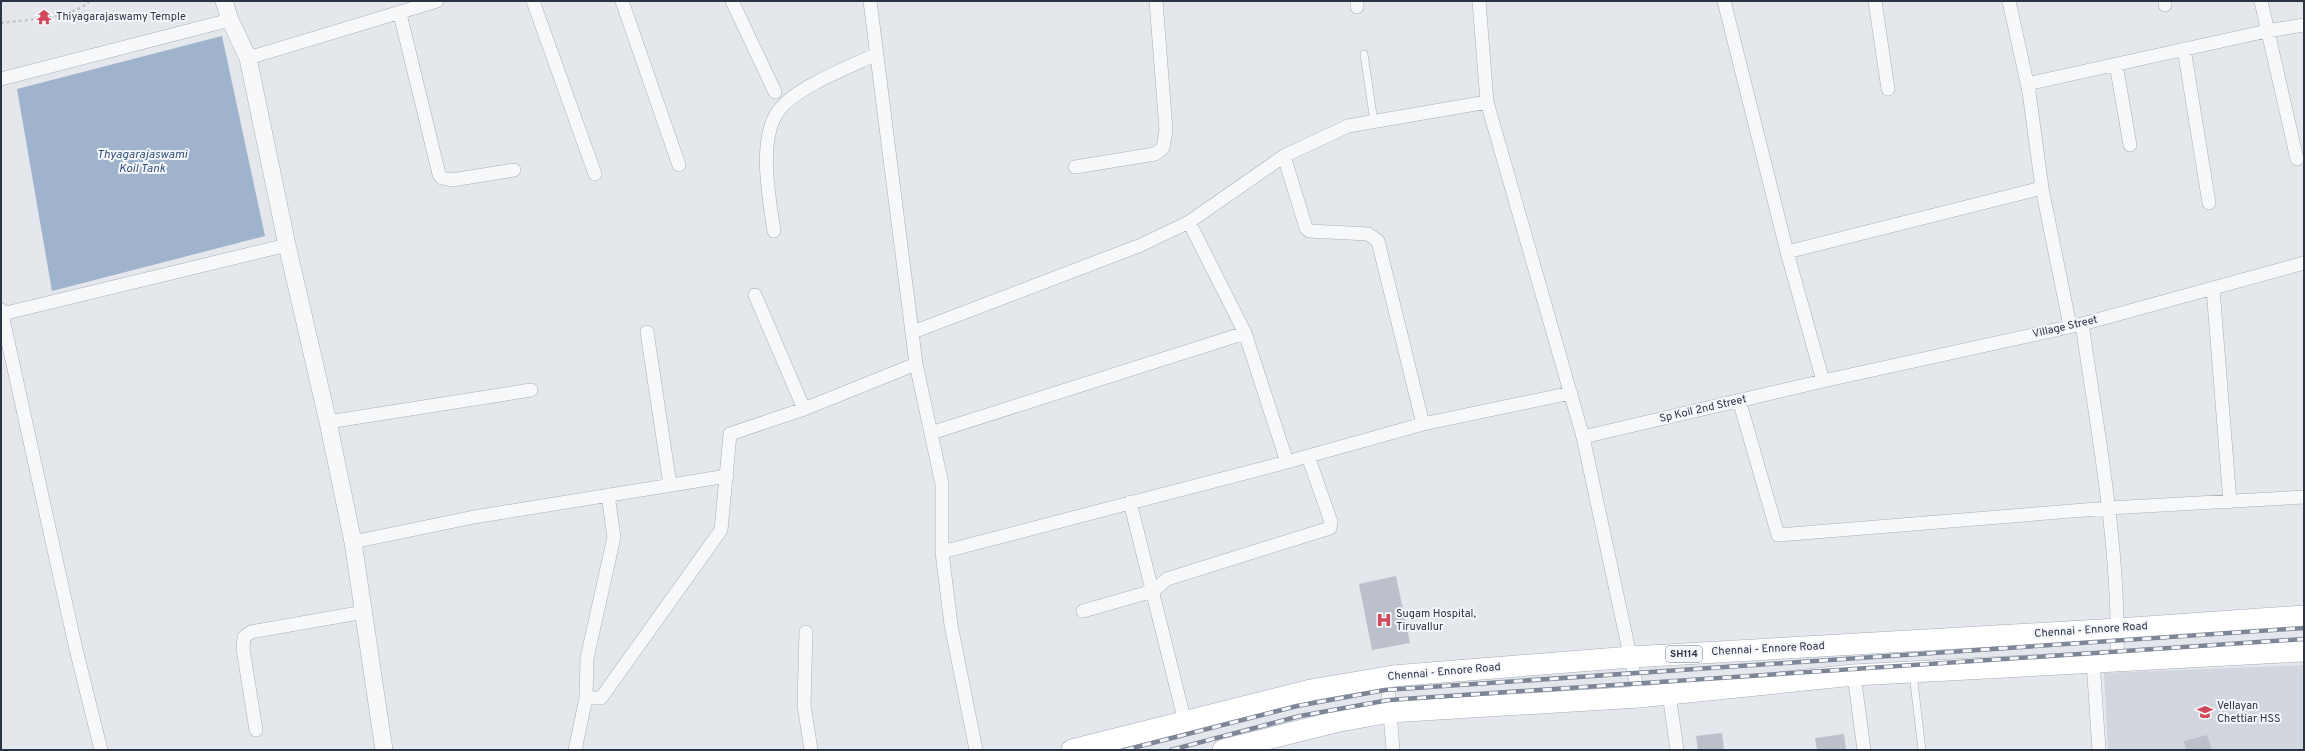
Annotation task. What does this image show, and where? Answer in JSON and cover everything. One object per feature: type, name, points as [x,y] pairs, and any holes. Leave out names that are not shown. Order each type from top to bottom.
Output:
[{"type":"main road","name":"Chennai - Ennore Road","points":[[1072,750],[1311,690],[1387,677],[1631,657],[2118,629],[2304,616]]},
{"type":"main road","points":[[1223,750],[1335,722],[1390,712],[1639,697],[1854,676],[1913,672],[2304,651]]},
{"type":"street","points":[[224,1],[230,20],[248,58],[287,245],[328,422],[353,542],[384,750]]},
{"type":"street","points":[[248,58],[400,14],[437,1]]},
{"type":"street","points":[[533,1],[595,174]]},
{"type":"street","points":[[622,1],[679,165]]},
{"type":"street","points":[[732,1],[775,92]]},
{"type":"street","points":[[870,1],[875,55],[913,332],[916,364],[942,484],[942,552],[951,626],[976,750]]},
{"type":"street","points":[[1075,167],[1155,154],[1163,148],[1166,130],[1156,1]]},
{"type":"street","points":[[1479,1],[1487,102],[1583,437],[1639,697]]},
{"type":"street","points":[[1724,1],[1787,252],[1823,381]]},
{"type":"street","points":[[1875,1],[1888,89]]},
{"type":"street","points":[[2010,1],[2027,84],[2042,188],[2076,325],[2109,508],[2118,629],[2117,660]]},
{"type":"street","points":[[2261,1],[2297,159]]},
{"type":"street","points":[[400,14],[439,174],[442,178],[452,180],[514,170]]},
{"type":"street","points":[[1,79],[230,20]]},
{"type":"street","points":[[2027,84],[2267,31],[2304,25]]},
{"type":"street","points":[[2184,49],[2209,202]]},
{"type":"street","points":[[774,231],[768,190],[767,157],[769,136],[779,109],[821,81],[875,55]]},
{"type":"street","points":[[2116,64],[2130,145]]},
{"type":"street","points":[[913,332],[1141,245],[1190,222],[1284,156],[1348,126],[1487,102]]},
{"type":"street","points":[[1284,156],[1306,228],[1309,231],[1368,234],[1378,241],[1423,424]]},
{"type":"street","points":[[1787,252],[2042,188]]},
{"type":"street","points":[[1190,222],[1245,333],[1288,462]]},
{"type":"street","points":[[101,750],[75,645],[1,312],[287,245]]},
{"type":"street","name":"Village Street","points":[[1823,381],[2076,325],[2213,289],[2304,263]]},
{"type":"street","points":[[2213,289],[2230,502]]},
{"type":"street","points":[[755,295],[804,408]]},
{"type":"street","points":[[646,332],[670,486]]},
{"type":"street","points":[[931,433],[1245,333]]},
{"type":"street","points":[[586,698],[600,698],[721,530],[730,434],[804,408],[916,364]]},
{"type":"street","name":"Sp Koil 2nd Street","points":[[1583,437],[1823,381]]},
{"type":"street","points":[[328,422],[531,390]]},
{"type":"street","points":[[942,552],[1288,462],[1423,424],[1571,393]]},
{"type":"street","points":[[1739,400],[1778,535],[2109,508],[2304,497]]},
{"type":"street","points":[[1083,611],[1153,591],[1167,579],[1330,528],[1332,522],[1308,456]]},
{"type":"street","points":[[353,542],[474,517],[727,476]]},
{"type":"street","points":[[574,750],[586,698],[587,658],[614,538],[608,495]]},
{"type":"street","points":[[1130,502],[1185,722]]},
{"type":"street","points":[[256,730],[243,649],[244,637],[251,632],[364,612]]},
{"type":"street","points":[[806,632],[804,705],[811,750]]},
{"type":"street","points":[[2093,662],[2099,750]]},
{"type":"street","points":[[1854,676],[1864,750]]},
{"type":"street","points":[[1387,677],[1393,750]]},
{"type":"street","points":[[1669,694],[1677,750]]},
{"type":"lane","points":[[1364,54],[1374,122]]},
{"type":"lane","points":[[1913,672],[1922,750]]},
{"type":"path","points":[[1,23],[62,15],[79,10],[88,3],[88,1]]},
{"type":"shaded area","name":"Vellayan Chettiar HSS","points":[[2304,665],[2304,750],[2108,750],[2104,673]]},
{"type":"water","name":"Thyagarajaswami Koil Tank","points":[[222,36],[265,236],[52,291],[17,89]]},
{"type":"building","points":[[1396,576],[1410,643],[1372,650],[1359,584]]},
{"type":"building","points":[[1722,733],[1724,750],[1698,750],[1696,736]]},
{"type":"building","points":[[1844,734],[1846,750],[1817,750],[1815,738]]},
{"type":"building","points":[[2207,735],[2212,750],[2186,750],[2184,741]]},
{"type":"railway","points":[[1125,750],[1297,706],[1385,690],[2304,628]]},
{"type":"railway","points":[[1171,750],[1300,716],[1389,700],[2304,639]]},
{"type":"place","name":"Thiyagarajaswamy Temple","points":[[44,17]]},
{"type":"place","name":"Sugam Hospital, Tiruvallur","points":[[1384,620]]},
{"type":"place","name":"Vellayan Chettiar HSS","points":[[2205,712]]}]
